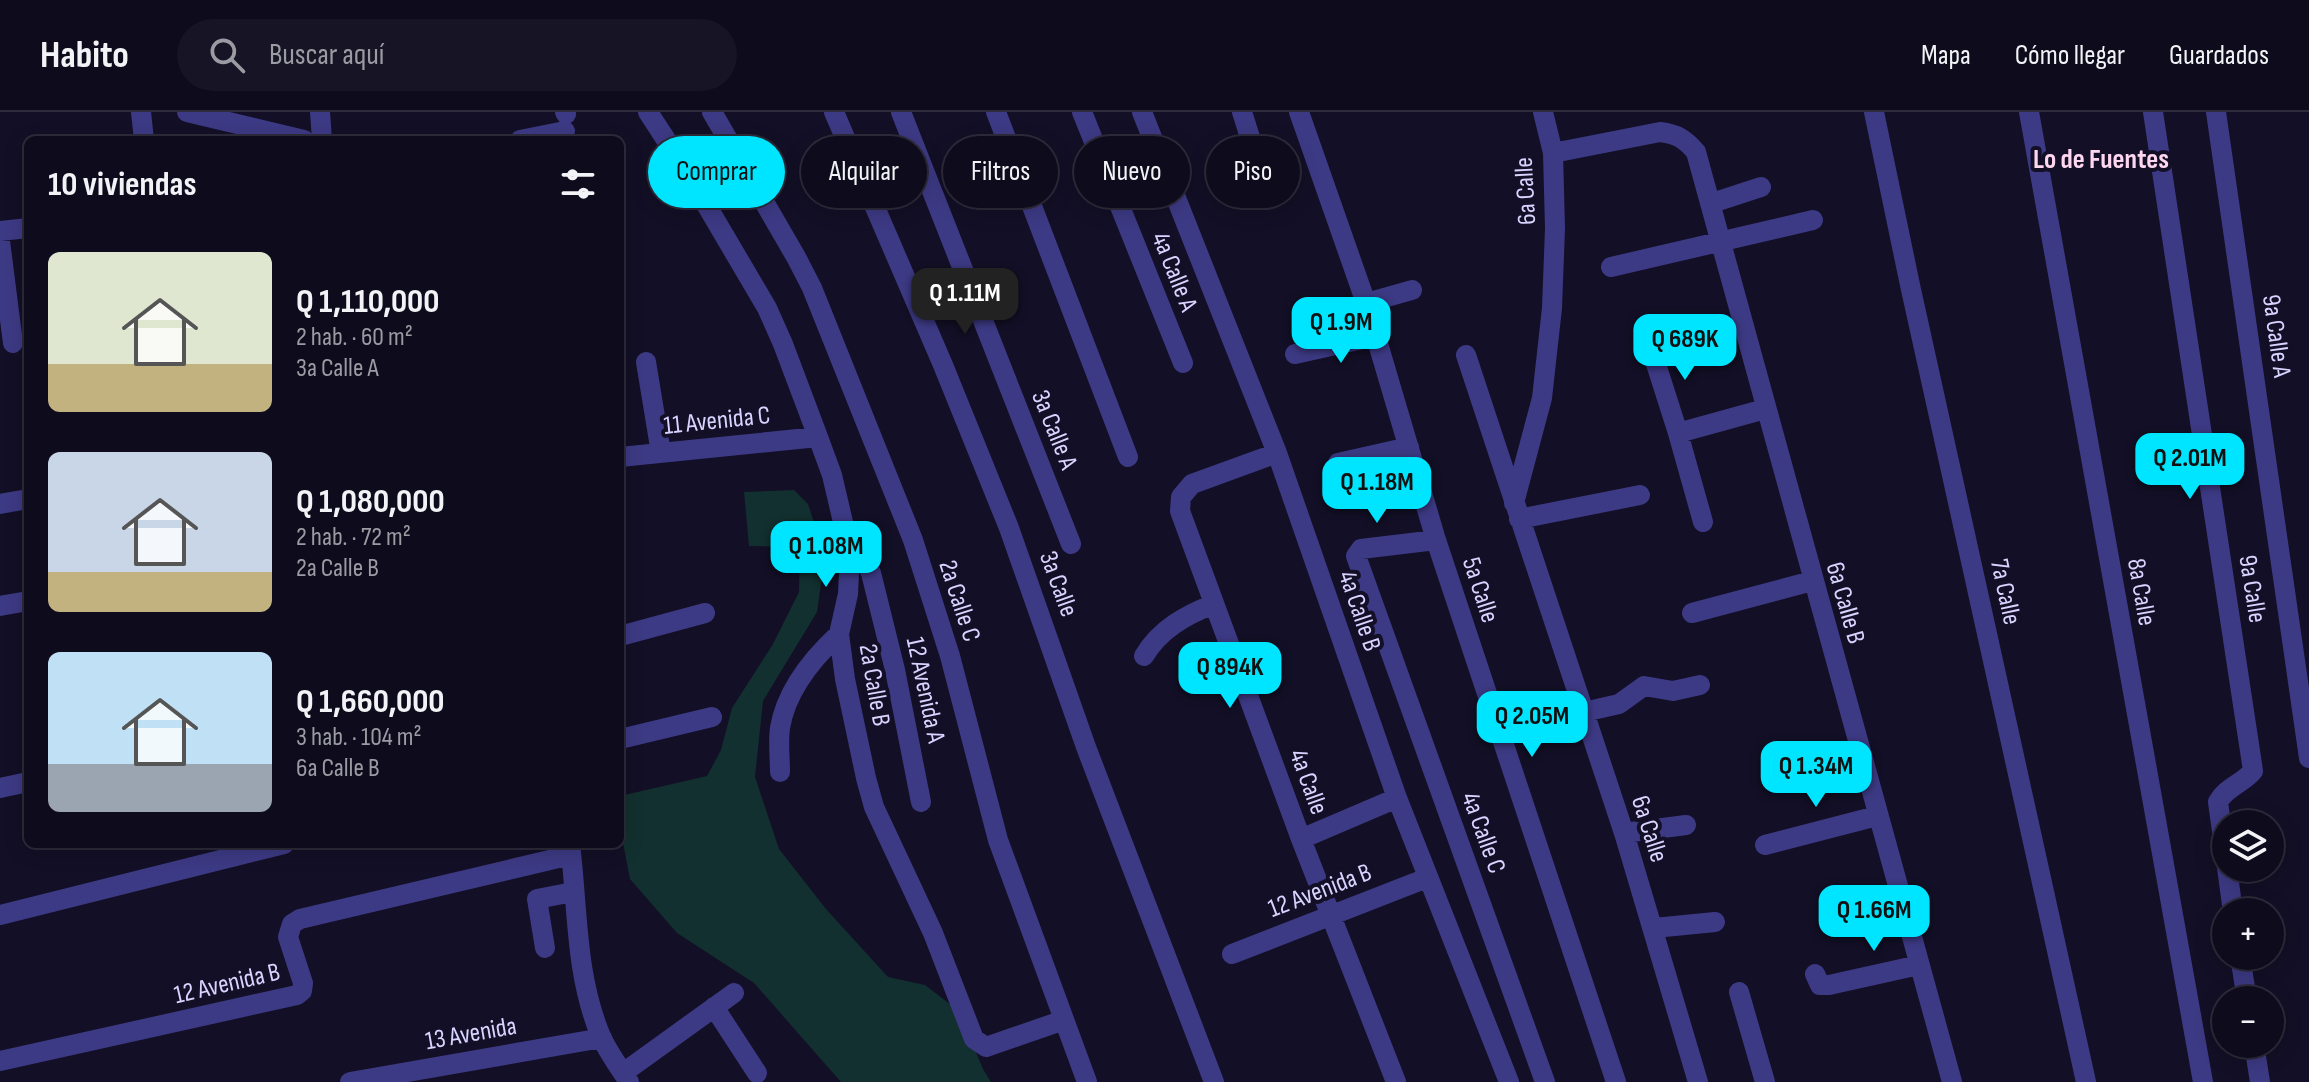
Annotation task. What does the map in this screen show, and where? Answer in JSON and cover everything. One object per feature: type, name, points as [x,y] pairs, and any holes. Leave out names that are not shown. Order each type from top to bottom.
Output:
[{"type":"street","points":[[141,112],[144,136]]},
{"type":"street","points":[[187,112],[251,120],[293,136]]},
{"type":"street","points":[[320,112],[322,136]]},
{"type":"street","name":"2a Calle B","points":[[648,112],[767,308],[832,475],[850,552],[848,594],[839,634],[845,679],[874,807],[933,933],[974,1039],[986,1047],[1064,1020]]},
{"type":"street","name":"2a Calle C","points":[[712,112],[812,288],[913,540],[950,656],[998,840],[1087,1082]]},
{"type":"street","name":"3a Calle","points":[[834,112],[1009,528],[1086,747],[1214,1082]]},
{"type":"street","name":"3a Calle A","points":[[901,112],[1071,544]]},
{"type":"street","points":[[996,112],[1128,457]]},
{"type":"street","name":"4a Calle A","points":[[1082,112],[1183,363]]},
{"type":"street","name":"4a Calle B","points":[[1142,112],[1277,453],[1397,798],[1509,1082]]},
{"type":"street","points":[[1242,112],[1250,136]]},
{"type":"street","name":"5a Calle","points":[[1299,112],[1366,303],[1436,540],[1616,1082]]},
{"type":"street","name":"6a Calle","points":[[1516,511],[1542,398],[1548,352],[1555,228],[1553,153],[1543,112]]},
{"type":"street","name":"7a Calle","points":[[1874,112],[2086,1082]]},
{"type":"street","name":"8a Calle","points":[[2029,112],[2203,1082]]},
{"type":"street","name":"9a Calle","points":[[2153,112],[2253,771],[2222,794],[2218,802],[2231,898]]},
{"type":"street","name":"9a Calle A","points":[[2216,112],[2309,758]]},
{"type":"street","points":[[530,136],[565,122]]},
{"type":"street","name":"6a Calle B","points":[[1553,153],[1660,132],[1675,133],[1696,152],[1952,1082]]},
{"type":"street","points":[[1712,203],[1761,187]]},
{"type":"street","points":[[1611,267],[1813,220]]},
{"type":"street","points":[[0,231],[24,228]]},
{"type":"street","points":[[0,241],[13,343]]},
{"type":"street","points":[[1366,303],[1412,290]]},
{"type":"street","points":[[1295,354],[1376,336]]},
{"type":"street","points":[[1650,345],[1703,522]]},
{"type":"street","name":"6a Calle","points":[[1466,355],[1624,833],[1698,1082]]},
{"type":"street","points":[[646,362],[661,453]]},
{"type":"street","points":[[1678,433],[1765,409]]},
{"type":"street","name":"11 Avenida C","points":[[624,457],[818,437]]},
{"type":"street","points":[[1338,463],[1409,447]]},
{"type":"street","name":"4a Calle","points":[[1277,453],[1192,484],[1181,497],[1180,511],[1301,839],[1396,1082]]},
{"type":"street","points":[[1516,511],[1640,495]]},
{"type":"street","points":[[0,504],[24,500]]},
{"type":"street","name":"4a Calle C","points":[[1436,540],[1361,549],[1356,556],[1545,1082]]},
{"type":"street","name":"12 Avenida A","points":[[850,552],[865,562],[871,573],[895,670],[921,802]]},
{"type":"street","points":[[1692,613],[1812,581]]},
{"type":"street","points":[[0,606],[24,602]]},
{"type":"street","points":[[1144,656],[1151,644],[1166,630],[1214,604]]},
{"type":"street","points":[[624,635],[705,613]]},
{"type":"street","points":[[780,772],[780,729],[792,694],[811,663],[839,634]]},
{"type":"street","points":[[1584,712],[1619,704],[1644,686],[1673,691],[1700,685]]},
{"type":"street","points":[[624,738],[712,717]]},
{"type":"street","points":[[0,788],[24,783]]},
{"type":"street","points":[[1301,839],[1397,798]]},
{"type":"street","points":[[1765,845],[1877,816]]},
{"type":"street","points":[[1624,833],[1686,825]]},
{"type":"street","points":[[0,915],[268,848]]},
{"type":"street","points":[[571,849],[581,966],[591,1010],[602,1038],[626,1077],[734,993]]},
{"type":"street","name":"12 Avenida B","points":[[0,1061],[297,995],[303,983],[288,937],[292,924],[300,919],[571,849]]},
{"type":"street","name":"12 Avenida B","points":[[1232,954],[1427,878]]},
{"type":"street","points":[[545,948],[537,899],[573,892]]},
{"type":"street","points":[[1654,928],[1715,922]]},
{"type":"street","points":[[1815,974],[1820,985],[1829,985],[1919,965]]},
{"type":"street","points":[[1739,992],[1765,1082]]},
{"type":"street","points":[[714,1007],[757,1073]]},
{"type":"street","name":"13 Avenida","points":[[350,1082],[602,1038]]},
{"type":"street","points":[[2256,1058],[2260,1082]]},
{"type":"green space","points":[[794,490],[808,504],[825,556],[817,612],[763,701],[755,777],[779,849],[826,909],[888,977],[925,985],[959,1011],[991,1082],[841,1082],[754,983],[677,933],[630,879],[624,848],[624,795],[707,776],[721,750],[732,708],[773,644],[799,592],[800,547],[749,546],[744,492]]},
{"type":"district","name":"Lo de Fuentes","points":[[2101,159]]}]
